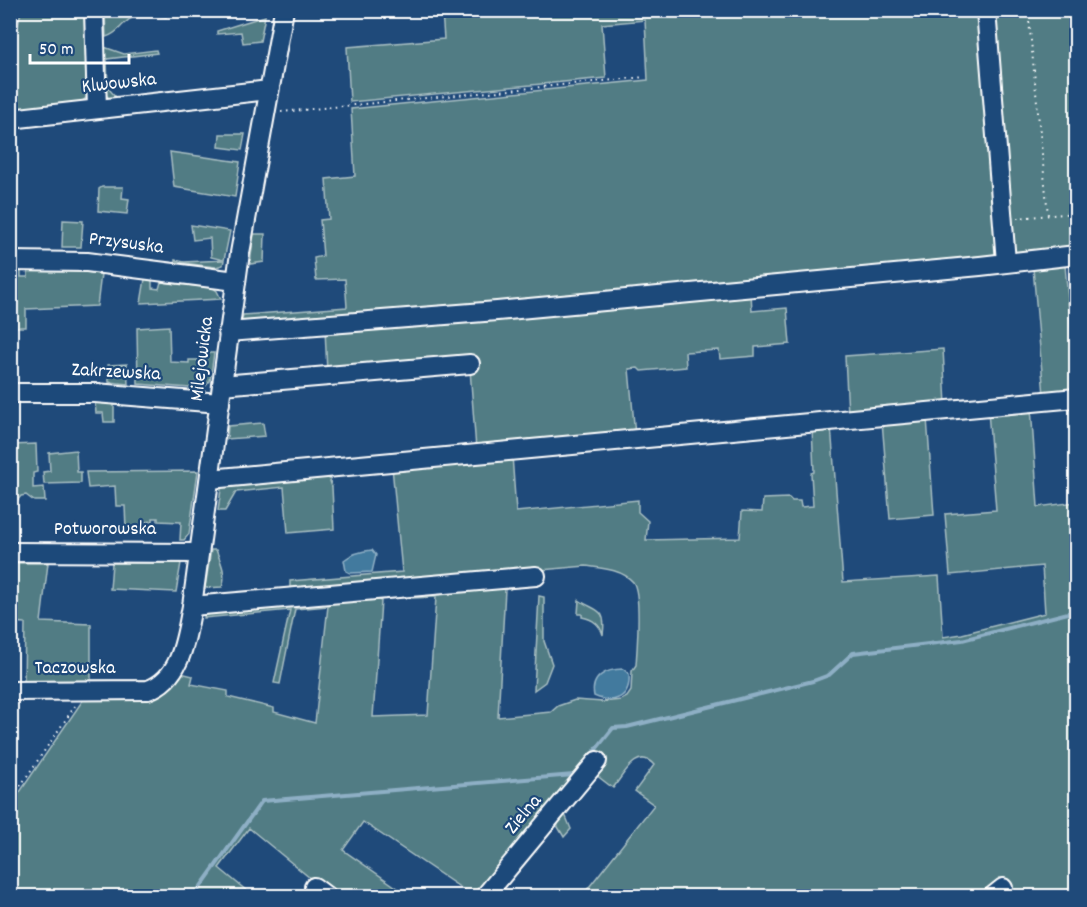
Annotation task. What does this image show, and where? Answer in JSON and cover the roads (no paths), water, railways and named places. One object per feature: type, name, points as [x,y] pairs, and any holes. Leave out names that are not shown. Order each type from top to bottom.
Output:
[{"type":"street","points":[[94,10],[97,109]]},
{"type":"street","name":"Milejowicka","points":[[139,691],[157,687],[166,681],[173,672],[184,644],[192,606],[236,281],[284,10]]},
{"type":"street","points":[[986,10],[1006,262]]},
{"type":"street","name":"Klwowska","points":[[10,119],[269,90]]},
{"type":"street","points":[[228,332],[497,311],[1077,255]]},
{"type":"street","name":"Przysuska","points":[[10,261],[87,262],[236,281]]},
{"type":"street","name":"Zakrzewska","points":[[10,393],[221,394],[470,364]]},
{"type":"street","points":[[210,479],[1077,398]]},
{"type":"street","name":"Potworowska","points":[[10,552],[199,553]]},
{"type":"street","points":[[192,606],[536,576]]},
{"type":"street","name":"Taczowska","points":[[10,691],[139,691]]},
{"type":"street","name":"Zielna","points":[[485,897],[597,762]]},
{"type":"water","points":[[372,550],[376,555],[372,572],[350,573],[346,571],[344,560],[357,553]]},
{"type":"water","points":[[623,669],[629,674],[629,682],[624,694],[608,700],[594,696],[594,684],[601,675]]},
{"type":"waterway","points":[[589,758],[613,728],[627,727],[813,681],[829,675],[853,653],[962,640],[1076,611]]},
{"type":"waterway","points":[[194,896],[262,801],[574,775],[576,773]]}]
